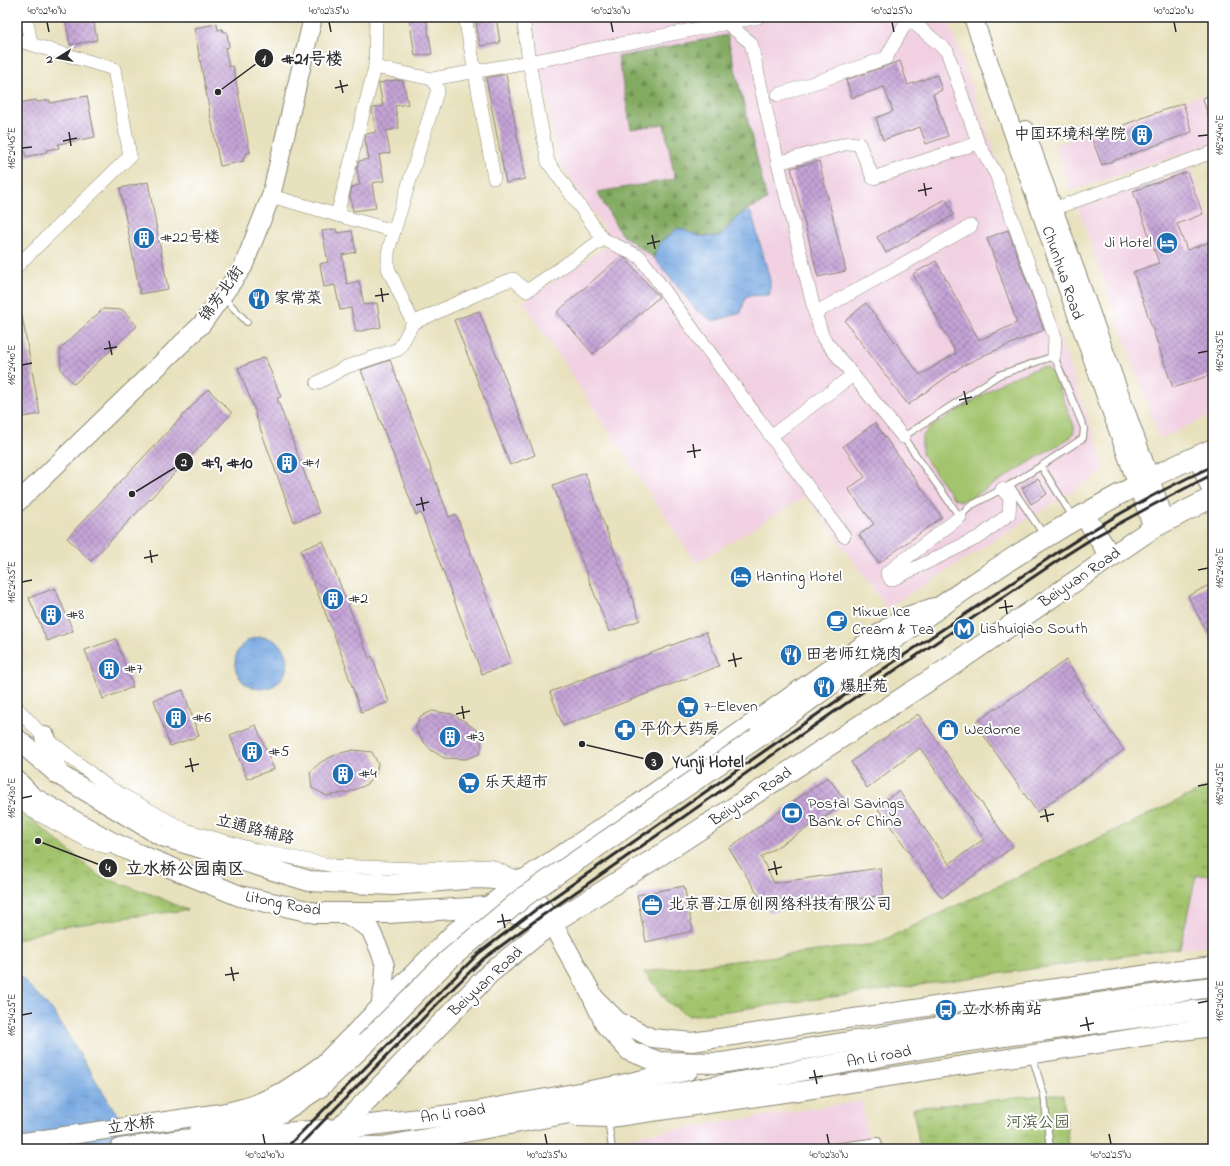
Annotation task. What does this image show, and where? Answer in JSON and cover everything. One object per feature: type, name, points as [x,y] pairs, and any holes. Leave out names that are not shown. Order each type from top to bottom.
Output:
[{"type":"main road","points":[[228,1136],[256,1125],[282,1112],[320,1087],[446,962],[525,896],[757,738],[944,604],[1045,537],[1143,481],[1206,452],[1213,492]]},
{"type":"main road","name":"Beiyuan Road","points":[[329,1146],[340,1129],[490,973],[552,923],[673,848],[947,669],[1159,524],[1213,497]]},
{"type":"main road","points":[[1080,517],[1111,557]]},
{"type":"main road","points":[[45,737],[58,774]]},
{"type":"main road","name":"Litong Road","points":[[17,739],[58,774],[162,836],[309,881],[394,885],[476,878],[522,880]]},
{"type":"main road","name":"Litong Road","points":[[17,781],[32,797],[111,842],[240,896],[316,913],[388,914],[487,907],[552,923]]},
{"type":"main road","name":"An Li road","points":[[522,880],[552,923],[592,995],[606,1025],[630,1051],[659,1062],[721,1063]]},
{"type":"main road","name":"An Li road","points":[[181,1140],[340,1129],[475,1112],[618,1086],[721,1063],[946,1026],[1213,987]]},
{"type":"main road","name":"An Li road","points":[[295,1149],[329,1146],[379,1148],[948,1044],[1168,1013],[1213,1009]]},
{"type":"main road","points":[[181,1140],[222,1124],[279,1094]]},
{"type":"main road","name":"立水桥","points":[[120,1149],[181,1140]]},
{"type":"street","points":[[26,17],[32,44]]},
{"type":"street","name":"锦芳北街","points":[[17,502],[202,324],[243,266],[270,196],[313,17]]},
{"type":"street","points":[[337,215],[375,67],[376,17]]},
{"type":"street","points":[[465,17],[494,178]]},
{"type":"street","points":[[523,17],[529,62],[548,162],[604,239],[640,257],[844,536]]},
{"type":"street","points":[[375,67],[432,79],[529,62],[730,20],[758,17]]},
{"type":"street","points":[[767,116],[778,95],[886,58],[908,17],[947,51],[978,143],[996,174],[1055,337],[1054,356]]},
{"type":"street","name":"Chunhua Road","points":[[973,17],[1062,274],[1159,524]]},
{"type":"street","name":"Chunhua Road","points":[[985,17],[1053,210],[1143,481]]},
{"type":"street","points":[[730,20],[751,43],[778,163],[815,313],[823,338],[903,437]]},
{"type":"street","points":[[17,40],[114,69],[130,156],[17,266]]},
{"type":"street","points":[[412,323],[388,268],[388,253],[438,89],[432,79]]},
{"type":"street","points":[[759,81],[778,95]]},
{"type":"street","points":[[778,163],[848,143],[859,144],[873,178],[978,143]]},
{"type":"street","points":[[1053,210],[1213,152]]},
{"type":"street","points":[[270,196],[394,231]]},
{"type":"street","points":[[815,313],[972,226]]},
{"type":"street","points":[[317,383],[346,367],[399,349],[412,323],[499,284],[513,279],[527,291],[604,239]]},
{"type":"street","points":[[771,436],[853,375]]},
{"type":"street","points":[[960,517],[887,573],[891,580],[981,536],[1009,514],[1010,498],[1006,487]]},
{"type":"street","points":[[279,1094],[323,1064],[454,932],[522,880],[639,803],[901,618],[944,604]]},
{"type":"street","name":"立通路辅路","points":[[17,708],[45,737],[108,787],[185,830],[260,851],[335,866],[418,869],[490,866],[522,880]]},
{"type":"street","points":[[17,797],[32,811],[88,841],[140,855]]},
{"type":"street","points":[[344,913],[370,929],[380,951],[385,966],[384,985],[380,1007]]},
{"type":"street","name":"An Li road","points":[[592,995],[618,1021],[652,1038],[692,1042],[1141,975],[1213,966]]},
{"type":"street","name":"An Li road","points":[[547,1117],[610,1118],[798,1091],[1213,1027]]},
{"type":"street","name":"立水桥","points":[[17,1143],[227,1112],[250,1106],[279,1094]]},
{"type":"lane","points":[[1213,98],[1207,100],[1213,119]]},
{"type":"lane","points":[[222,296],[247,322]]},
{"type":"lane","points":[[1054,356],[1084,428],[1083,438],[1041,466],[970,506],[960,517],[903,437],[999,375],[1054,356]]},
{"type":"lane","points":[[1041,466],[1080,517]]},
{"type":"lane","points":[[1006,487],[1045,537]]},
{"type":"lane","points":[[1032,1054],[1044,1096],[1050,1149]]},
{"type":"lane","points":[[610,1118],[609,1127],[612,1149]]},
{"type":"lane","points":[[818,1149],[878,1141],[879,1149]]},
{"type":"shaded area","points":[[532,17],[947,17],[1106,470],[887,608],[806,496],[696,563],[523,302],[613,242],[558,161]]},
{"type":"shaded area","points":[[1201,95],[1213,130],[1213,143],[1071,191],[1055,145]]},
{"type":"shaded area","points":[[1191,168],[1213,226],[1213,414],[1160,439],[1078,208]]},
{"type":"shaded area","points":[[1213,874],[1213,945],[1180,948],[1196,876]]},
{"type":"shaded area","points":[[862,1101],[869,1149],[548,1149]]},
{"type":"green space","points":[[727,35],[767,200],[747,210],[736,218],[720,237],[699,236],[678,228],[659,243],[654,258],[621,234],[597,192],[675,179],[664,124],[631,129],[618,57]]},
{"type":"green space","points":[[1040,367],[1048,368],[1053,373],[1074,426],[1074,432],[1071,437],[971,498],[961,501],[954,499],[922,454],[922,437],[928,429],[1006,380]]},
{"type":"green space","points":[[1213,784],[1213,874],[1196,876],[1180,948],[689,1016],[669,1003],[644,972],[875,944]]},
{"type":"green space","points":[[17,807],[99,876],[156,896],[187,910],[55,928],[17,940]]},
{"type":"green space","name":"河滨公园","points":[[1044,1095],[1063,1095],[1069,1149],[920,1149],[913,1108]]},
{"type":"water","points":[[747,210],[752,214],[770,280],[770,295],[746,296],[741,313],[714,321],[697,311],[654,258],[659,243],[678,228],[699,236],[720,237],[736,218]]},
{"type":"water","points":[[261,637],[271,639],[279,645],[285,653],[287,663],[285,673],[279,681],[271,687],[261,689],[251,687],[243,681],[237,673],[235,663],[237,653],[243,645],[251,639]]},
{"type":"water","points":[[17,973],[53,1011],[113,1108],[147,1149],[17,1149]]},
{"type":"building","points":[[65,17],[93,17],[97,40],[70,45]]},
{"type":"building","points":[[409,17],[426,17],[432,54],[415,56]]},
{"type":"building","points":[[475,17],[496,17],[500,43],[480,46]]},
{"type":"building","points":[[217,24],[218,30],[222,29],[223,32],[227,32],[229,47],[225,48],[229,67],[233,66],[250,153],[246,153],[247,156],[243,157],[244,161],[220,166],[194,28]]},
{"type":"building","points":[[900,61],[908,85],[937,75],[942,90],[933,94],[948,136],[926,144],[920,127],[883,140],[876,118],[893,111],[884,87],[852,98],[846,80]]},
{"type":"building","points":[[506,74],[525,179],[506,183],[486,78]]},
{"type":"building","points":[[396,80],[403,81],[408,104],[395,106],[399,128],[386,131],[390,153],[379,155],[384,181],[372,183],[376,208],[353,211],[350,196],[352,187],[360,185],[357,168],[359,161],[369,159],[365,139],[366,134],[376,132],[372,111],[373,108],[383,106],[379,83]]},
{"type":"building","points":[[87,96],[95,137],[58,144],[59,148],[46,150],[47,152],[26,157],[23,145],[20,146],[17,131],[17,103],[36,100],[37,102],[50,100],[50,103]]},
{"type":"building","name":"中国环境科学院","points":[[1183,103],[1192,132],[1102,165],[1091,137]]},
{"type":"building","points":[[819,161],[846,271],[818,277],[791,168]]},
{"type":"building","points":[[1187,172],[1203,214],[1177,224],[1187,250],[1213,241],[1213,374],[1173,388],[1133,272],[1159,263],[1133,191]]},
{"type":"building","name":"#22号楼","points":[[148,182],[168,289],[140,294],[120,188]]},
{"type":"building","points":[[946,199],[954,215],[886,253],[877,237]]},
{"type":"building","points":[[336,229],[337,233],[352,231],[356,252],[342,255],[347,284],[359,281],[364,305],[377,303],[381,327],[356,332],[351,308],[340,310],[335,285],[324,287],[320,264],[328,262],[322,231]]},
{"type":"building","points":[[1008,230],[1044,330],[962,366],[908,405],[845,321],[866,303],[920,375],[956,353],[913,274],[936,261],[979,340],[1017,323],[987,238]]},
{"type":"building","points":[[621,256],[626,259],[659,297],[593,354],[557,312]]},
{"type":"building","points":[[103,309],[123,310],[137,326],[74,384],[61,370],[60,349]]},
{"type":"building","points":[[479,311],[535,455],[510,465],[454,320]]},
{"type":"building","points":[[17,316],[22,316],[40,414],[17,418]]},
{"type":"building","name":"#1","points":[[265,357],[281,397],[277,398],[319,513],[294,522],[255,414],[256,413],[238,368]]},
{"type":"building","points":[[390,360],[449,517],[456,514],[512,663],[482,674],[421,513],[416,515],[361,370]]},
{"type":"building","points":[[208,389],[232,413],[91,561],[67,538]]},
{"type":"building","points":[[875,423],[942,517],[879,563],[859,535],[874,524],[848,489],[865,477],[843,446]]},
{"type":"building","points":[[585,473],[640,620],[609,632],[553,485]]},
{"type":"building","points":[[1038,479],[1047,494],[1031,504],[1022,488]]},
{"type":"building","name":"#2","points":[[323,541],[369,658],[372,656],[389,702],[361,712],[346,666],[301,550]]},
{"type":"building","points":[[1213,583],[1213,644],[1188,596]]},
{"type":"building","name":"#8","points":[[55,588],[73,631],[47,641],[29,598]]},
{"type":"building","points":[[706,632],[719,666],[563,726],[550,692]]},
{"type":"building","name":"#7","points":[[116,639],[133,687],[103,699],[85,650]]},
{"type":"building","points":[[1066,660],[1085,690],[1082,692],[1124,750],[1037,812],[975,723]]},
{"type":"building","name":"#6","points":[[183,690],[199,736],[170,746],[154,700]]},
{"type":"building","name":"#3","points":[[432,711],[452,714],[479,732],[482,746],[479,754],[466,759],[444,758],[431,750],[415,728],[420,717]]},
{"type":"building","points":[[918,714],[1013,847],[942,898],[876,806],[899,791],[949,864],[984,839],[920,748],[867,788],[851,762]]},
{"type":"building","name":"#5","points":[[256,725],[274,769],[247,779],[230,735]]},
{"type":"building","name":"#4","points":[[353,750],[372,752],[378,764],[375,777],[364,786],[349,792],[327,796],[312,788],[310,772],[321,762],[337,754]]},
{"type":"building","points":[[828,777],[847,803],[761,857],[774,883],[880,868],[884,895],[769,912],[729,848]]},
{"type":"building","points":[[684,886],[693,931],[646,942],[637,895]]},
{"type":"railway","points":[[285,1149],[479,953],[538,908],[861,684],[1061,550],[1136,505],[1213,466]]},
{"type":"railway","points":[[296,1149],[438,1003],[483,959],[543,915],[864,691],[1066,555],[1096,536],[1213,474]]},
{"type":"place","name":"#21号楼","points":[[218,92]]},
{"type":"place","name":"中国环境科学院","points":[[1142,135]]},
{"type":"place","name":"#22号楼","points":[[144,238]]},
{"type":"place","name":"Ji Hotel","points":[[1167,243]]},
{"type":"place","name":"家常菜","points":[[259,299]]},
{"type":"place","name":"#1","points":[[287,463]]},
{"type":"place","name":"#9, #10","points":[[132,494]]},
{"type":"place","name":"Hanting Hotel","points":[[741,577]]},
{"type":"place","name":"#2","points":[[333,599]]},
{"type":"place","name":"#8","points":[[51,615]]},
{"type":"place","name":"Mixue Ice Cream & Tea","points":[[837,621]]},
{"type":"place","name":"Lishuiqiao South","points":[[964,629]]},
{"type":"place","name":"田老师红烧肉","points":[[791,655]]},
{"type":"place","name":"#7","points":[[109,669]]},
{"type":"place","name":"爆肚苑","points":[[824,687]]},
{"type":"place","name":"7-Eleven","points":[[688,707]]},
{"type":"place","name":"#6","points":[[176,718]]},
{"type":"place","name":"平价大药房","points":[[625,730]]},
{"type":"place","name":"Wedome","points":[[948,730]]},
{"type":"place","name":"#3","points":[[450,737]]},
{"type":"place","name":"Yunji Hotel","points":[[582,744]]},
{"type":"place","name":"#5","points":[[252,752]]},
{"type":"place","name":"#4","points":[[343,774]]},
{"type":"place","name":"乐天超市","points":[[469,783]]},
{"type":"place","name":"Postal Savings Bank of China","points":[[792,813]]},
{"type":"place","name":"立水桥公园南区","points":[[38,841]]},
{"type":"place","name":"北京晋江原创网络科技有限公司","points":[[652,905]]},
{"type":"place","name":"立水桥南站","points":[[946,1010]]}]
